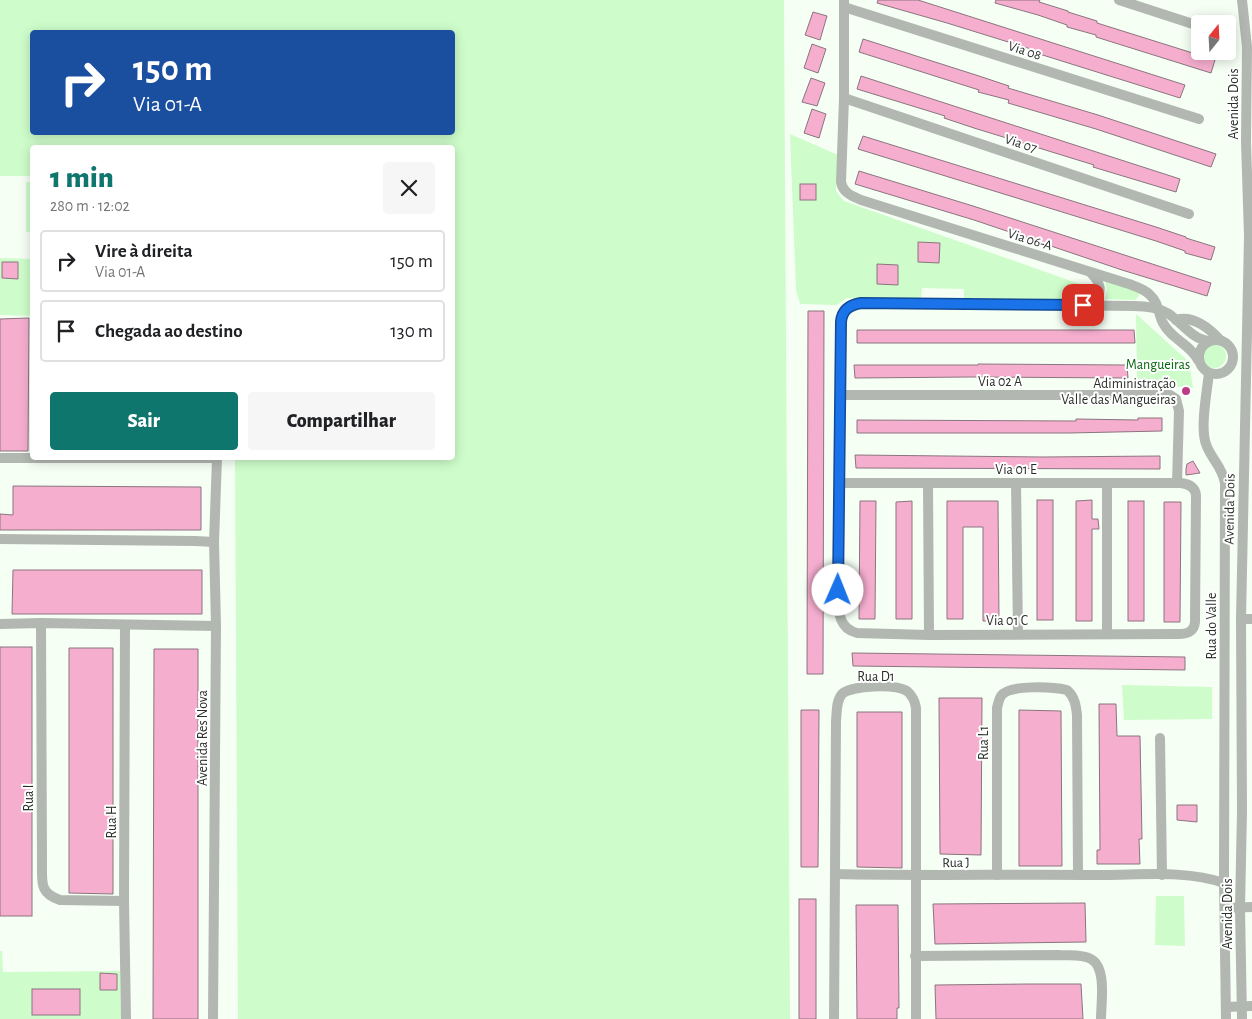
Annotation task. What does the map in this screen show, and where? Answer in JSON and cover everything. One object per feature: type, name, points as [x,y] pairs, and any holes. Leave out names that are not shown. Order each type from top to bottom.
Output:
[{"type":"street","points":[[1120,0],[1191,23]]},
{"type":"street","name":"Avenida Dois","points":[[1242,0],[1250,46],[1249,142],[1251,236],[1247,524],[1247,811],[1240,908],[1247,1006],[1242,1019]]},
{"type":"street","points":[[844,3],[844,98]]},
{"type":"street","name":"Via 08","points":[[844,3],[1199,119]]},
{"type":"street","name":"Via 06-A","points":[[844,98],[841,185],[850,196],[1147,291],[1153,297],[1159,310],[1168,313],[1199,339],[1209,341]]},
{"type":"street","name":"Via 07","points":[[844,98],[1189,214]]},
{"type":"street","points":[[1083,305],[1094,300],[1100,293],[1098,280],[1089,272]]},
{"type":"street","name":"Via 01 C","points":[[1083,305],[861,303],[850,306],[842,314],[839,483],[839,605],[842,623],[853,632],[930,635],[1183,634],[1190,632],[1193,628]]},
{"type":"street","points":[[1083,305],[1141,306],[1159,310],[1162,322],[1170,332],[1194,352],[1200,365],[1209,373],[1220,374],[1225,372],[1232,363],[1230,346],[1211,331],[1190,319],[1176,320]]},
{"type":"street","points":[[1198,360],[1200,348],[1209,341],[1220,340]]},
{"type":"street","name":"Rua do Valle","points":[[1209,373],[1204,435],[1206,446],[1223,472],[1225,483],[1224,883],[1226,1019]]},
{"type":"street","name":"Via 02 A","points":[[840,395],[1161,394],[1174,397],[1178,403],[1177,483]]},
{"type":"street","points":[[0,458],[30,458]]},
{"type":"street","name":"Avenida Res Nova","points":[[213,1019],[216,626],[214,542],[216,460]]},
{"type":"street","name":"Via 01 E","points":[[839,483],[1185,483],[1192,486],[1196,495],[1196,609],[1193,628]]},
{"type":"street","points":[[928,483],[930,635]]},
{"type":"street","points":[[1016,483],[1018,634]]},
{"type":"street","points":[[1107,634],[1108,483]]},
{"type":"street","points":[[0,539],[214,542]]},
{"type":"street","name":"Rua I","points":[[41,623],[43,888],[50,896],[60,900],[124,901]]},
{"type":"street","points":[[0,624],[216,626]]},
{"type":"street","name":"Rua H","points":[[125,625],[124,901],[126,1019]]},
{"type":"street","name":"Rua D1","points":[[834,1019],[836,721],[838,700],[847,691],[857,688],[876,687],[906,690],[913,697],[916,708],[916,1019]]},
{"type":"street","name":"Rua L1","points":[[997,875],[997,708],[1000,697],[1004,693],[1017,689],[1062,689],[1070,692],[1075,704],[1077,715],[1078,875]]},
{"type":"street","points":[[1160,738],[1162,875]]},
{"type":"street","name":"Rua J","points":[[835,874],[917,876],[1162,875],[1206,878],[1224,883]]},
{"type":"street","points":[[1225,908],[1252,908]]},
{"type":"street","points":[[916,956],[1086,957],[1099,966],[1102,976],[1101,1019]]},
{"type":"street","points":[[1226,1007],[1247,1006]]},
{"type":"green space","points":[[0,0],[784,0],[790,1019],[238,1019],[235,460],[455,460],[455,145],[30,145],[30,176],[0,176]]},
{"type":"green space","points":[[790,134],[838,155],[836,191],[844,201],[1088,287],[1092,294],[1090,298],[1083,301],[964,301],[964,289],[922,288],[921,300],[847,298],[837,305],[800,304],[796,290]]},
{"type":"green space","points":[[26,182],[30,182],[30,232],[26,232]]},
{"type":"green space","points":[[0,258],[30,259],[30,316],[0,315]]},
{"type":"green space","points":[[1105,280],[1140,293],[1135,300],[1105,299],[1107,290]]},
{"type":"green space","name":"Mangueiras","points":[[1136,314],[1189,362],[1193,388],[1137,383]]},
{"type":"green space","points":[[1214,344],[1222,348],[1226,356],[1222,364],[1214,368],[1206,364],[1202,356],[1206,348]]},
{"type":"green space","points":[[1122,685],[1212,687],[1212,719],[1124,720]]},
{"type":"green space","points":[[1156,896],[1184,896],[1185,946],[1155,945]]},
{"type":"green space","points":[[0,951],[2,951],[3,972],[120,971],[121,1019],[0,1019]]},
{"type":"building","points":[[878,0],[918,0],[1185,85],[1180,98],[1033,52],[1034,50],[877,3]]},
{"type":"building","points":[[996,0],[1040,0],[1039,2],[1097,21],[1097,23],[1191,52],[1191,60],[1215,60],[1211,73],[1096,37],[1096,35],[1067,27],[1067,25],[1038,15],[995,3]]},
{"type":"building","points":[[813,12],[827,16],[820,40],[805,35]]},
{"type":"building","points":[[863,39],[1009,86],[1008,88],[1216,154],[1211,167],[1096,129],[1008,103],[1009,100],[978,92],[979,90],[859,52]]},
{"type":"building","points":[[812,44],[826,49],[818,73],[804,68]]},
{"type":"building","points":[[861,76],[1180,179],[1176,192],[1093,167],[1094,165],[857,89]]},
{"type":"building","points":[[811,78],[825,83],[817,106],[802,102]]},
{"type":"building","points":[[812,109],[826,114],[819,138],[804,133]]},
{"type":"building","points":[[863,136],[1215,247],[1211,260],[1185,253],[1185,251],[1156,241],[858,149]]},
{"type":"building","points":[[859,171],[1211,283],[1207,296],[1122,270],[974,220],[855,184]]},
{"type":"building","points":[[800,184],[816,184],[816,200],[800,200]]},
{"type":"building","points":[[918,242],[940,243],[939,263],[918,262]]},
{"type":"building","points":[[2,262],[18,262],[18,279],[2,278]]},
{"type":"building","points":[[877,264],[898,265],[898,285],[877,284]]},
{"type":"building","points":[[808,311],[824,311],[823,674],[807,674]]},
{"type":"building","points":[[29,318],[28,451],[0,451],[0,319]]},
{"type":"building","points":[[857,330],[1134,330],[1135,343],[857,343]]},
{"type":"building","points":[[854,365],[1127,365],[1128,378],[855,378]]},
{"type":"building","points":[[1138,418],[1162,418],[1162,431],[857,433],[857,420],[1076,421],[1076,419],[1138,420]]},
{"type":"building","points":[[855,455],[1160,456],[1160,469],[856,468]]},
{"type":"building","points":[[1193,461],[1200,473],[1186,475],[1187,464]]},
{"type":"building","points":[[13,486],[201,487],[201,530],[0,530],[0,514],[13,515]]},
{"type":"building","points":[[1037,500],[1053,500],[1053,620],[1037,620]]},
{"type":"building","points":[[1092,500],[1092,519],[1098,519],[1099,529],[1092,529],[1092,621],[1076,621],[1076,501]]},
{"type":"building","points":[[860,501],[876,501],[875,619],[859,619]]},
{"type":"building","points":[[912,501],[912,619],[896,619],[896,502]]},
{"type":"building","points":[[947,501],[998,501],[999,621],[983,621],[983,527],[963,527],[963,619],[947,619]]},
{"type":"building","points":[[1128,501],[1144,501],[1144,621],[1128,621]]},
{"type":"building","points":[[1164,502],[1181,502],[1180,622],[1164,622]]},
{"type":"building","points":[[13,570],[202,570],[202,614],[12,614]]},
{"type":"building","points":[[0,647],[32,647],[32,916],[0,916]]},
{"type":"building","points":[[69,648],[113,648],[113,894],[69,893]]},
{"type":"building","points":[[154,649],[198,649],[198,1019],[153,1019]]},
{"type":"building","points":[[852,653],[1185,657],[1185,670],[853,666]]},
{"type":"building","points":[[939,698],[982,698],[981,855],[940,854]]},
{"type":"building","points":[[1099,704],[1116,704],[1117,736],[1140,736],[1142,839],[1139,839],[1140,864],[1097,864],[1097,850],[1100,850]]},
{"type":"building","points":[[801,710],[819,710],[818,867],[801,867]]},
{"type":"building","points":[[1019,710],[1061,711],[1062,866],[1019,866]]},
{"type":"building","points":[[857,712],[902,712],[902,868],[857,867]]},
{"type":"building","points":[[1177,805],[1197,805],[1197,822],[1177,820]]},
{"type":"building","points":[[799,899],[816,899],[816,1019],[799,1019]]},
{"type":"building","points":[[1085,903],[1086,942],[935,944],[933,904]]},
{"type":"building","points":[[856,905],[898,905],[899,1008],[897,1008],[897,1019],[857,1019]]},
{"type":"building","points":[[100,973],[117,974],[117,990],[100,990]]},
{"type":"building","points":[[1081,984],[1083,1019],[936,1019],[935,985]]},
{"type":"building","points":[[32,989],[80,989],[80,1015],[32,1015]]},
{"type":"place","name":"Adiministração Valle das Mangueiras","points":[[1186,391]]},
{"type":"route","points":[[838,590],[841,322],[843,312],[850,306],[861,303],[1083,305]]}]
